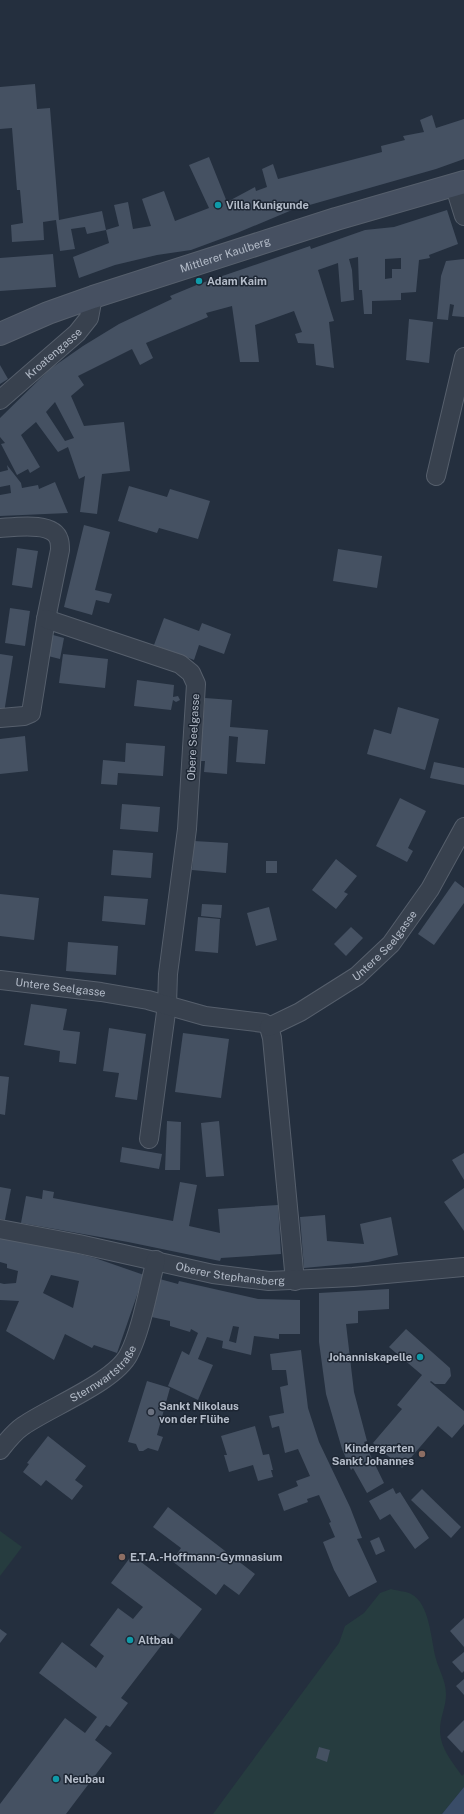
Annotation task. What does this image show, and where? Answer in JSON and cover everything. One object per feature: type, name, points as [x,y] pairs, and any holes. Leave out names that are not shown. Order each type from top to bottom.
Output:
[{"type":"street","name":"Mittlerer Kaulberg","points":[[0,334],[48,313],[93,297],[292,232],[459,183],[464,216]]},
{"type":"street","name":"Kroatengasse","points":[[0,400],[77,333],[89,318],[93,297]]},
{"type":"street","points":[[436,476],[464,357]]},
{"type":"street","points":[[0,528],[46,527],[55,532],[60,540],[60,550],[46,619],[31,713],[24,716],[0,718]]},
{"type":"street","name":"Obere Seelgasse","points":[[46,619],[180,664],[191,673],[196,684],[187,829],[168,974],[167,1005]]},
{"type":"street","name":"Untere Seelgasse","points":[[0,980],[101,992],[167,1005],[205,1016],[264,1023],[270,1027],[300,1012],[358,976],[391,944],[430,889],[464,827]]},
{"type":"street","points":[[149,1139],[167,1005]]},
{"type":"street","points":[[270,1027],[295,1281]]},
{"type":"street","name":"Oberer Stephansberg","points":[[0,1229],[156,1260],[212,1274],[269,1281],[295,1281],[398,1274],[464,1267]]},
{"type":"street","name":"Sternwartstraße","points":[[0,1450],[23,1426],[109,1375],[122,1364],[128,1355],[136,1336],[156,1260]]},
{"type":"green space","points":[[0,1531],[22,1547],[0,1576]]},
{"type":"green space","points":[[391,1589],[411,1594],[422,1605],[426,1614],[436,1659],[446,1689],[446,1700],[440,1727],[441,1739],[444,1749],[462,1776],[464,1774],[464,1787],[442,1814],[213,1814],[339,1643],[345,1626],[364,1613],[380,1593]]},
{"type":"water","points":[[464,1787],[464,1814],[442,1814]]},
{"type":"building","points":[[35,84],[37,109],[50,108],[59,220],[102,211],[106,230],[87,234],[85,227],[71,229],[75,249],[60,251],[56,220],[43,222],[44,240],[12,242],[11,225],[23,223],[20,190],[17,190],[12,128],[0,129],[0,87]]},
{"type":"building","points":[[432,115],[436,128],[464,119],[464,159],[436,169],[292,210],[191,250],[157,255],[115,265],[79,278],[73,257],[109,243],[106,230],[119,226],[114,205],[128,202],[133,229],[151,226],[142,199],[164,191],[175,221],[209,208],[189,165],[209,157],[227,202],[255,187],[256,191],[267,187],[262,169],[273,164],[278,179],[382,152],[381,146],[405,140],[403,136],[424,132],[420,120]]},
{"type":"building","points":[[447,210],[458,244],[429,255],[430,258],[419,260],[416,292],[401,293],[401,300],[372,301],[372,314],[364,314],[362,290],[359,290],[358,257],[349,259],[352,270],[354,300],[341,302],[338,263],[318,270],[334,321],[329,322],[334,368],[316,365],[314,344],[298,343],[295,334],[302,332],[294,311],[255,325],[259,362],[240,362],[232,306],[206,313],[208,317],[146,343],[153,358],[140,365],[132,349],[78,376],[84,385],[71,396],[84,426],[124,422],[130,471],[102,474],[97,514],[80,512],[85,476],[79,479],[68,447],[58,452],[36,422],[21,435],[40,467],[30,473],[28,469],[17,475],[1,444],[5,443],[0,437],[0,418],[50,369],[83,346],[119,324],[172,299],[170,296],[199,284],[310,246],[311,249],[365,230],[394,227]],"holes":[[[401,258],[401,269],[392,269],[392,278],[385,279],[385,259]],[[55,402],[74,438],[65,441],[46,412]]]},
{"type":"building","points":[[53,254],[56,287],[0,291],[0,258]]},
{"type":"building","points":[[464,259],[464,317],[452,316],[454,305],[450,304],[448,320],[437,319],[441,276],[446,261]]},
{"type":"building","points":[[409,319],[433,322],[429,363],[406,360]]},
{"type":"building","points":[[0,365],[8,379],[0,384]]},
{"type":"building","points":[[7,465],[21,483],[22,488],[38,485],[39,489],[55,482],[68,513],[0,516],[0,495],[11,493],[10,485],[0,487],[0,472],[8,470]]},
{"type":"building","points":[[129,486],[167,497],[170,489],[210,501],[198,539],[159,528],[157,533],[118,521]]},
{"type":"building","points":[[84,525],[110,532],[95,590],[112,594],[109,603],[96,600],[92,615],[64,607]]},
{"type":"building","points":[[17,548],[38,551],[32,588],[12,585]]},
{"type":"building","points":[[338,549],[382,556],[377,588],[333,581]]},
{"type":"building","points":[[10,608],[30,611],[25,646],[5,643]]},
{"type":"building","points":[[164,618],[199,631],[202,623],[231,634],[224,654],[199,645],[194,660],[154,645]]},
{"type":"building","points":[[53,635],[64,638],[60,659],[48,656]]},
{"type":"building","points":[[0,654],[13,656],[4,713],[0,712]]},
{"type":"building","points":[[63,654],[108,659],[105,688],[59,683]]},
{"type":"building","points":[[137,680],[174,685],[173,697],[178,696],[180,700],[176,702],[173,700],[171,710],[134,706]]},
{"type":"building","points":[[205,698],[232,700],[230,727],[268,730],[265,764],[236,762],[238,737],[229,736],[227,774],[204,772],[205,761],[200,761]]},
{"type":"building","points":[[398,707],[439,719],[425,770],[367,754],[374,729],[391,734]]},
{"type":"building","points":[[25,736],[28,771],[0,774],[0,739]]},
{"type":"building","points":[[126,743],[165,746],[163,776],[118,773],[117,785],[101,784],[103,760],[125,762]]},
{"type":"building","points":[[434,762],[464,768],[464,785],[430,778]]},
{"type":"building","points":[[400,798],[426,811],[408,848],[413,851],[407,862],[376,846]]},
{"type":"building","points":[[122,804],[160,807],[158,832],[120,829]]},
{"type":"building","points":[[194,841],[228,843],[226,873],[192,870]]},
{"type":"building","points":[[113,850],[153,853],[151,878],[111,875]]},
{"type":"building","points":[[336,859],[357,876],[344,892],[348,894],[336,909],[312,890]]},
{"type":"building","points":[[266,861],[277,861],[277,873],[266,873]]},
{"type":"building","points":[[455,881],[464,888],[464,903],[434,945],[418,934]]},
{"type":"building","points":[[0,894],[39,898],[34,940],[0,936]]},
{"type":"building","points":[[104,896],[148,899],[145,925],[102,921]]},
{"type":"building","points":[[202,904],[222,905],[221,918],[201,916]]},
{"type":"building","points":[[269,907],[277,940],[256,946],[247,913]]},
{"type":"building","points":[[198,917],[220,919],[218,953],[195,951]]},
{"type":"building","points":[[351,927],[363,938],[346,956],[334,944]]},
{"type":"building","points":[[68,942],[118,946],[116,975],[66,971]]},
{"type":"building","points":[[31,1004],[67,1009],[63,1030],[80,1032],[76,1064],[59,1062],[60,1051],[24,1045]]},
{"type":"building","points":[[109,1028],[146,1034],[137,1100],[115,1097],[119,1073],[103,1071]]},
{"type":"building","points":[[183,1033],[229,1039],[221,1098],[175,1092]]},
{"type":"building","points":[[0,1076],[9,1077],[5,1115],[0,1114]]},
{"type":"building","points":[[167,1121],[181,1122],[180,1170],[165,1170]]},
{"type":"building","points":[[219,1121],[224,1176],[206,1177],[201,1123]]},
{"type":"building","points":[[122,1147],[162,1154],[159,1169],[120,1162]]},
{"type":"building","points":[[464,1153],[464,1180],[452,1160]]},
{"type":"building","points":[[180,1182],[197,1185],[189,1226],[220,1233],[218,1209],[278,1205],[281,1254],[221,1258],[220,1261],[128,1242],[21,1223],[26,1196],[42,1199],[43,1190],[54,1192],[53,1198],[173,1221]]},
{"type":"building","points":[[0,1187],[11,1189],[5,1220],[0,1219]]},
{"type":"building","points":[[464,1188],[464,1231],[444,1202]]},
{"type":"building","points":[[325,1215],[327,1241],[364,1244],[360,1224],[391,1217],[398,1255],[368,1262],[304,1268],[300,1217]]},
{"type":"building","points":[[0,1238],[36,1243],[95,1258],[144,1275],[117,1353],[94,1345],[92,1348],[65,1334],[54,1360],[6,1331],[19,1301],[0,1300],[0,1283],[16,1283],[18,1271],[7,1268],[7,1264],[0,1262]],"holes":[[[51,1275],[79,1281],[73,1308],[43,1293]]]},
{"type":"building","points":[[156,1278],[178,1284],[179,1281],[258,1299],[300,1300],[300,1334],[279,1334],[279,1339],[254,1336],[251,1355],[222,1348],[223,1341],[207,1337],[198,1359],[213,1365],[198,1400],[168,1386],[182,1351],[189,1355],[198,1333],[191,1329],[190,1332],[170,1326],[170,1321],[147,1316]],"holes":[[[233,1326],[239,1327],[236,1343],[229,1341]]]},
{"type":"building","points":[[389,1289],[389,1309],[358,1311],[358,1323],[346,1324],[354,1392],[367,1441],[364,1442],[384,1483],[367,1493],[353,1468],[351,1470],[342,1449],[326,1394],[319,1342],[319,1293]]},
{"type":"building","points":[[406,1329],[450,1368],[451,1376],[445,1384],[435,1384],[431,1381],[430,1382],[464,1411],[464,1424],[452,1438],[438,1426],[402,1468],[373,1443],[402,1409],[397,1405],[422,1375],[389,1347]]},
{"type":"building","points":[[301,1350],[308,1408],[319,1442],[350,1507],[362,1538],[357,1539],[377,1582],[349,1597],[334,1570],[323,1542],[335,1537],[329,1523],[331,1522],[319,1495],[307,1499],[308,1502],[284,1511],[278,1494],[298,1486],[296,1481],[310,1476],[298,1449],[285,1453],[279,1426],[272,1428],[269,1416],[284,1413],[280,1387],[288,1385],[286,1370],[272,1370],[270,1354]]},
{"type":"building","name":"Sankt Nikolaus von der Flühe","points":[[147,1381],[170,1388],[157,1435],[163,1437],[158,1451],[148,1448],[143,1451],[139,1451],[136,1444],[128,1442]]},
{"type":"building","points":[[255,1426],[263,1455],[269,1454],[273,1470],[271,1470],[273,1477],[258,1481],[253,1465],[229,1472],[224,1455],[227,1455],[221,1436]]},
{"type":"building","points":[[48,1436],[86,1466],[75,1480],[83,1486],[72,1500],[46,1480],[41,1486],[23,1472],[29,1464],[27,1463]]},
{"type":"building","points":[[393,1488],[396,1494],[400,1492],[429,1538],[415,1549],[390,1514],[380,1520],[369,1501]]},
{"type":"building","points":[[422,1489],[461,1527],[451,1538],[411,1500]]},
{"type":"building","points":[[168,1507],[255,1574],[239,1595],[224,1584],[216,1595],[172,1561],[181,1548],[153,1527]]},
{"type":"building","points":[[379,1537],[385,1551],[376,1555],[370,1541]]},
{"type":"building","name":"Altbau","points":[[132,1555],[202,1609],[179,1639],[171,1633],[121,1698],[128,1703],[110,1727],[106,1725],[95,1740],[112,1753],[66,1814],[0,1814],[0,1804],[65,1718],[85,1733],[97,1717],[39,1673],[62,1642],[96,1668],[104,1656],[90,1645],[118,1608],[133,1619],[143,1607],[111,1583]]},
{"type":"building","points":[[464,1618],[464,1647],[450,1631]]},
{"type":"building","points":[[0,1629],[7,1634],[0,1643]]},
{"type":"building","points":[[464,1652],[464,1671],[462,1673],[452,1662]]},
{"type":"building","points":[[464,1679],[464,1695],[456,1686]]},
{"type":"building","points":[[464,1720],[464,1750],[462,1753],[447,1737]]},
{"type":"building","points":[[319,1747],[330,1750],[327,1762],[316,1758]]},
{"type":"place","name":"Villa Kunigunde","points":[[218,205]]},
{"type":"place","name":"Adam Kaim","points":[[199,281]]},
{"type":"place","name":"Johanniskapelle","points":[[420,1357]]},
{"type":"place","name":"Sankt Nikolaus von der Flühe","points":[[151,1412]]},
{"type":"place","name":"Kindergarten Sankt Johannes","points":[[422,1454]]},
{"type":"place","name":"E.T.A.-Hoffmann-Gymnasium","points":[[122,1557]]},
{"type":"place","name":"Altbau","points":[[130,1640]]},
{"type":"place","name":"Neubau","points":[[56,1779]]}]
